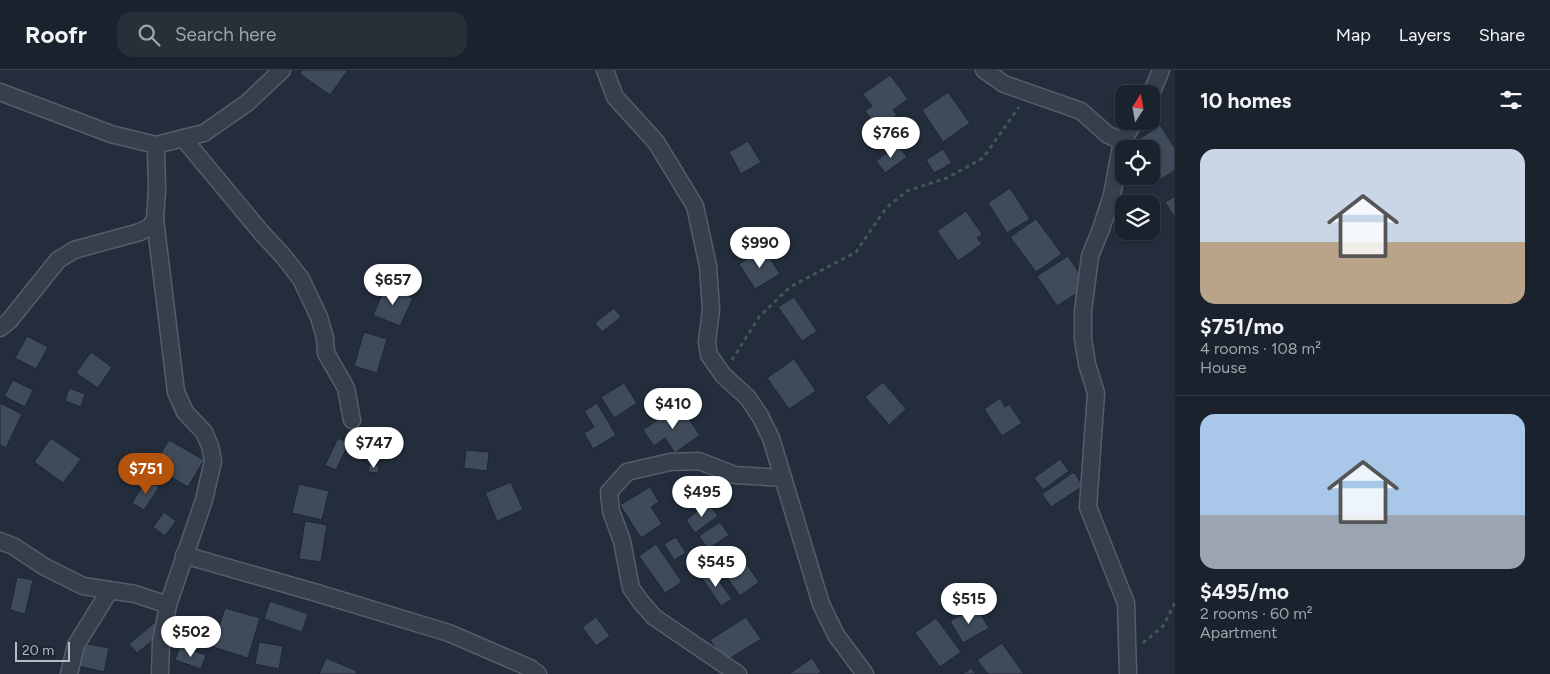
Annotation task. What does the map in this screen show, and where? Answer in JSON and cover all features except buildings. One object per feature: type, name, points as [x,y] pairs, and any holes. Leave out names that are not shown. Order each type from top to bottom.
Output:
[{"type":"street","points":[[0,92],[111,134],[156,145],[204,133],[247,103],[282,70]]},
{"type":"street","points":[[605,70],[615,97],[656,142],[695,206],[708,266],[711,309],[707,342],[709,354],[722,375],[748,398],[771,438],[821,604],[836,635],[865,674]]},
{"type":"street","points":[[984,70],[1004,84],[1081,111],[1108,136],[1122,140],[1129,130]]},
{"type":"street","points":[[1155,85],[1161,70]]},
{"type":"street","points":[[183,138],[301,279],[319,317],[325,338],[326,353],[346,388],[352,420]]},
{"type":"street","points":[[156,145],[157,190],[155,220],[176,392],[185,412],[204,432],[210,446],[213,461],[204,500],[168,606],[161,642],[160,674]]},
{"type":"street","points":[[1115,178],[1112,195],[1090,256],[1083,311],[1083,339],[1087,364],[1096,393],[1088,507],[1126,603],[1128,674]]},
{"type":"street","points":[[0,328],[9,320],[58,260],[74,250],[140,232],[151,226],[155,220]]},
{"type":"street","points":[[738,674],[654,616],[631,588],[622,541],[610,511],[609,492],[627,472],[670,462],[699,461],[735,475],[783,478]]},
{"type":"street","points":[[0,541],[13,546],[45,567],[83,586],[135,594],[168,606]]},
{"type":"street","points":[[184,555],[449,633],[530,668],[538,674]]},
{"type":"street","points":[[69,674],[76,645],[110,590]]},
{"type":"path","points":[[722,375],[759,317],[790,287],[856,252],[886,208],[907,191],[947,178],[983,158],[1029,93]]},
{"type":"path","points":[[1127,657],[1163,626],[1175,603]]}]
